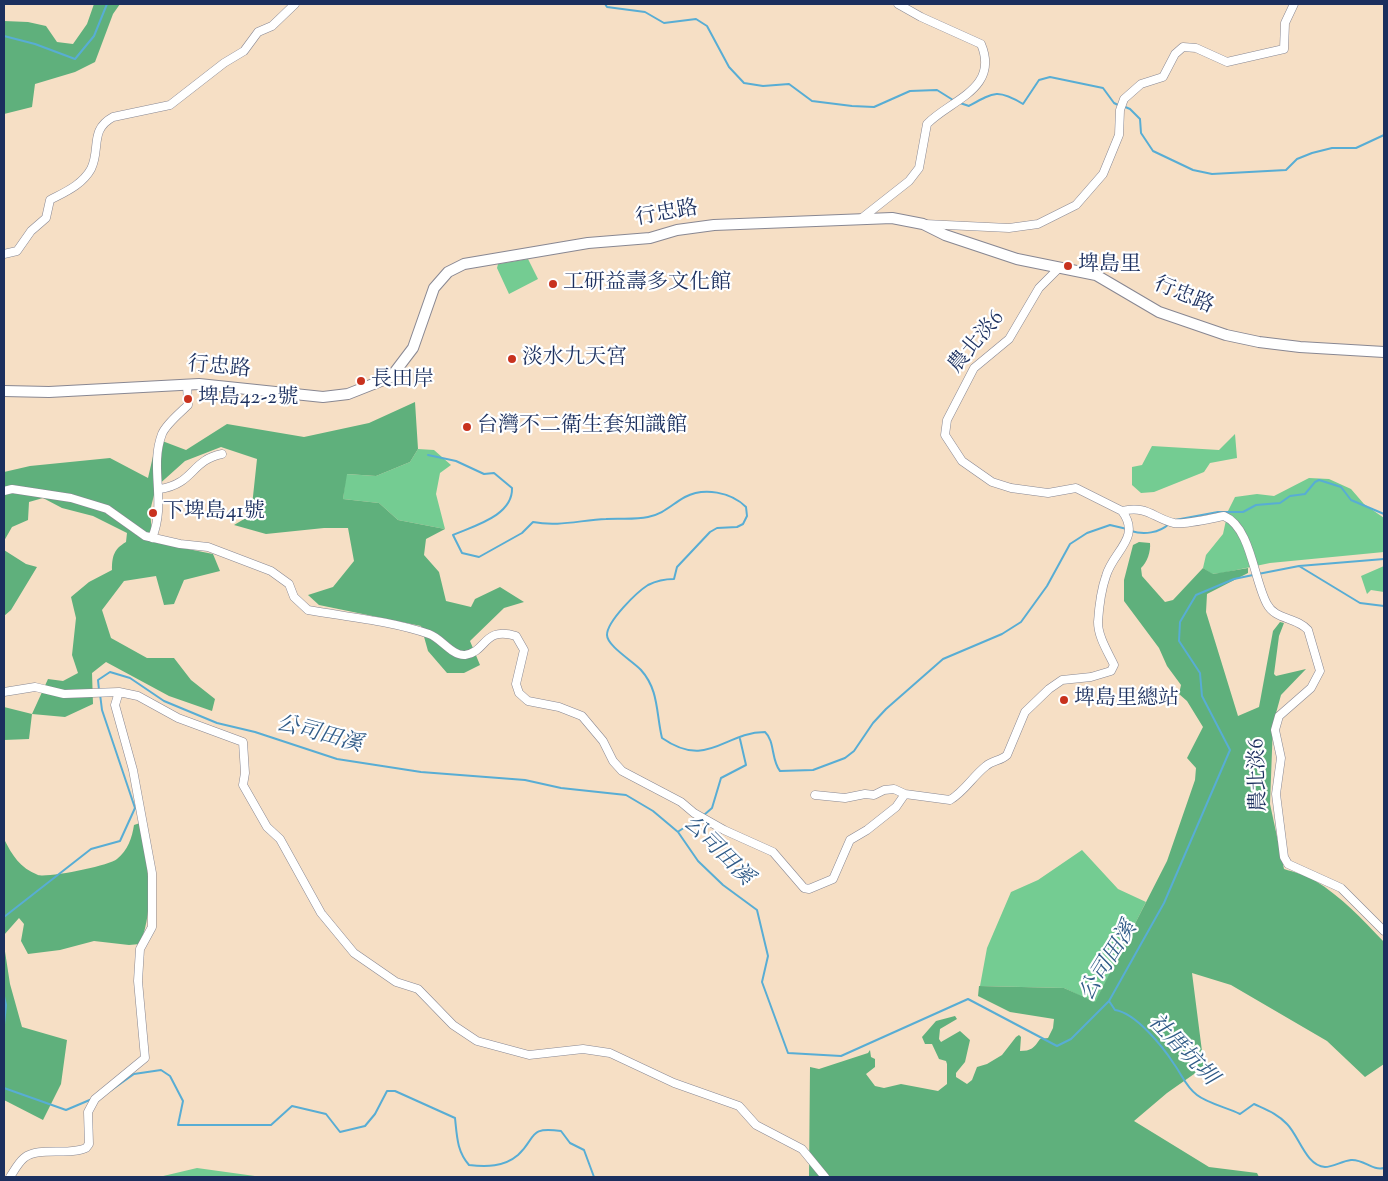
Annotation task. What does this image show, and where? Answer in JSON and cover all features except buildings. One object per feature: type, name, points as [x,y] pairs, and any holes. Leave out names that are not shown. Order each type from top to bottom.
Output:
[{"type":"street","points":[[4,254],[17,251],[31,231],[46,218],[50,200],[76,186],[91,169],[100,127],[106,120],[113,116],[170,105],[216,69],[244,51],[258,32],[272,26],[284,17],[295,4]]},
{"type":"street","points":[[862,218],[909,181],[919,168],[927,124],[971,92],[984,68],[986,55],[981,44],[921,17],[898,4]]},
{"type":"street","points":[[923,224],[1009,228],[1038,224],[1076,205],[1103,174],[1119,135],[1120,110],[1124,99],[1141,84],[1163,77],[1175,54],[1183,47],[1196,48],[1227,62],[1284,49],[1285,23],[1294,4]]},
{"type":"street","name":"行忠路","points":[[4,391],[49,392],[187,384],[323,397],[348,394],[391,377],[413,348],[434,288],[448,272],[464,264],[588,243],[650,238],[677,230],[714,225],[818,222],[862,218],[892,218],[923,224],[968,244],[1058,269],[1096,275],[1159,312],[1226,335],[1259,342],[1300,347],[1384,352]]},
{"type":"street","name":"農北淡6","points":[[1058,269],[1039,288],[1009,339],[974,368],[946,420],[946,435],[962,461],[992,482],[1011,488],[1048,493],[1076,488],[1122,511],[1130,509],[1149,511],[1172,522],[1224,516],[1230,518],[1246,543],[1267,606],[1278,615],[1304,625],[1308,630],[1320,671],[1312,688],[1279,716],[1275,730],[1280,758],[1276,794],[1284,857],[1288,864],[1341,888],[1384,931]]},
{"type":"street","points":[[152,538],[158,521],[160,489],[156,460],[163,432],[188,405],[187,384]]},
{"type":"street","points":[[160,489],[173,487],[190,477],[198,464],[209,456],[222,454]]},
{"type":"street","points":[[4,491],[12,489],[71,498],[107,509],[139,534],[180,544],[208,547],[271,571],[289,584],[294,597],[308,610],[431,635],[456,653],[465,655],[474,651],[491,636],[506,633],[516,636],[524,650],[516,684],[519,693],[528,701],[558,707],[582,716],[603,741],[613,761],[622,771],[681,802],[694,813],[724,830],[773,852],[804,888],[809,889],[833,879],[850,840],[867,830],[896,807],[905,794]]},
{"type":"street","points":[[815,794],[845,798],[865,794],[874,795],[884,790],[894,789],[905,794],[950,800],[984,767],[1008,755],[1026,712],[1049,688],[1062,680],[1091,677],[1111,671],[1114,666],[1099,632],[1099,605],[1106,574],[1129,535],[1130,526],[1122,511]]},
{"type":"street","points":[[4,692],[35,687],[64,694],[119,692],[138,696],[178,718],[243,742],[245,773],[243,785],[267,827],[283,844],[321,913],[354,953],[396,982],[418,989],[453,1025],[477,1041],[528,1055],[583,1049],[610,1053],[674,1083],[739,1106],[756,1125],[802,1149],[825,1177]]},
{"type":"street","points":[[10,1177],[24,1158],[30,1154],[65,1152],[86,1148],[89,1144],[88,1112],[91,1106],[114,1083],[145,1058],[139,1006],[139,973],[140,949],[152,927],[152,873],[133,770],[115,705],[119,692]]},
{"type":"green space","points":[[94,4],[120,4],[113,14],[95,62],[75,72],[35,84],[32,107],[4,114],[4,21],[28,22],[46,26],[57,42],[73,44],[87,24]]},
{"type":"green space","points":[[528,259],[538,279],[509,294],[497,268],[498,264]]},
{"type":"green space","points":[[415,402],[418,449],[410,462],[376,476],[347,474],[343,499],[379,503],[398,520],[445,529],[426,539],[424,555],[439,572],[446,601],[471,607],[475,599],[500,587],[524,602],[504,608],[470,641],[480,665],[464,673],[447,673],[428,651],[421,626],[319,605],[308,595],[333,587],[354,561],[348,528],[324,528],[266,534],[234,525],[251,515],[257,459],[221,447],[185,461],[156,487],[150,511],[153,542],[213,554],[220,571],[184,580],[174,604],[164,605],[156,576],[124,581],[102,610],[111,638],[147,658],[174,658],[191,680],[215,699],[212,711],[169,696],[106,662],[92,673],[93,704],[65,717],[32,714],[48,679],[63,681],[78,673],[72,655],[76,618],[71,597],[89,582],[112,570],[114,553],[126,542],[127,533],[93,516],[62,508],[43,498],[29,502],[28,520],[12,527],[4,541],[4,472],[30,466],[110,458],[148,478],[157,439],[186,450],[227,424],[304,437],[369,423]]},
{"type":"green space","points":[[1235,434],[1237,458],[1210,463],[1204,472],[1154,492],[1141,493],[1132,485],[1132,467],[1142,465],[1152,446],[1219,450]]},
{"type":"green space","points":[[418,449],[434,450],[451,465],[440,473],[436,494],[445,529],[398,520],[379,503],[343,499],[346,474],[376,476],[410,462]]},
{"type":"green space","points":[[1309,478],[1329,479],[1351,489],[1364,504],[1384,518],[1384,552],[1270,563],[1212,574],[1203,568],[1206,555],[1223,534],[1228,511],[1235,497],[1257,494],[1274,496]]},
{"type":"green space","points":[[1139,542],[1150,543],[1148,557],[1141,568],[1142,576],[1165,602],[1173,600],[1203,568],[1213,574],[1248,568],[1248,573],[1207,594],[1206,612],[1238,716],[1259,707],[1273,631],[1280,622],[1284,623],[1279,636],[1274,674],[1276,676],[1306,669],[1281,695],[1273,724],[1270,804],[1284,869],[1314,880],[1334,894],[1384,942],[1384,1064],[1365,1077],[1327,1041],[1231,985],[1192,973],[1204,1067],[1167,1093],[1134,1121],[1209,1167],[1257,1173],[1259,1177],[809,1177],[810,1067],[819,1069],[868,1053],[870,1050],[871,1057],[875,1059],[875,1067],[866,1074],[875,1086],[884,1088],[901,1084],[938,1091],[947,1084],[947,1064],[946,1061],[939,1059],[932,1044],[925,1044],[922,1037],[936,1021],[955,1016],[957,1019],[940,1029],[939,1039],[941,1042],[960,1031],[970,1040],[965,1062],[956,1073],[956,1077],[967,1084],[972,1080],[977,1067],[987,1064],[1002,1055],[1019,1035],[1021,1037],[1020,1051],[1030,1050],[1040,1039],[1048,1038],[1053,1028],[1054,1019],[1010,1012],[978,996],[979,986],[1064,988],[1095,1002],[1167,861],[1195,780],[1196,768],[1187,758],[1203,727],[1187,701],[1179,694],[1181,685],[1167,666],[1159,648],[1124,601],[1124,580],[1133,545]]},
{"type":"green space","points":[[4,550],[26,564],[37,567],[11,610],[4,616]]},
{"type":"green space","points":[[1384,566],[1384,592],[1371,590],[1367,594],[1361,576]]},
{"type":"green space","points":[[4,707],[32,714],[29,739],[4,740]]},
{"type":"green space","points":[[140,823],[149,884],[149,899],[145,929],[140,944],[129,945],[94,941],[60,950],[28,954],[21,941],[24,924],[19,918],[4,935],[4,839],[14,856],[26,869],[38,875],[53,875],[112,862],[124,852],[129,844],[134,825]]},
{"type":"green space","points":[[1082,850],[1118,889],[1146,902],[1095,1003],[1064,988],[980,986],[987,948],[1011,892],[1038,880]]},
{"type":"green space","points":[[4,945],[10,984],[22,1027],[67,1040],[61,1084],[43,1120],[4,1100]]},
{"type":"green space","points":[[197,1168],[262,1177],[159,1177]]},
{"type":"waterway","points":[[4,36],[35,44],[75,59],[94,36],[107,4]]},
{"type":"waterway","points":[[605,4],[607,7],[645,12],[664,23],[696,19],[707,26],[729,67],[744,83],[763,86],[789,84],[812,101],[852,106],[874,107],[910,91],[937,90],[953,100]]},
{"type":"waterway","points":[[960,103],[969,106],[990,95],[1002,94],[1023,104],[1039,80],[1050,77],[1103,88],[1114,103],[1118,105]]},
{"type":"waterway","points":[[1123,106],[1130,109],[1140,119],[1141,133],[1153,151],[1193,170],[1212,174],[1286,170],[1297,159],[1312,153],[1332,148],[1356,148],[1384,135]]},
{"type":"waterway","points":[[428,455],[456,461],[484,474],[494,473],[512,488],[511,498],[499,513],[481,524],[453,535],[462,553],[479,557],[522,533],[533,522],[560,524],[654,516],[685,497],[700,492],[725,495],[746,507],[747,516],[743,524],[737,527],[717,528],[710,532],[677,567],[674,579],[654,582],[630,600],[612,622],[607,635],[611,644],[638,667],[647,678],[654,694],[662,738],[678,747],[692,751],[704,750],[738,737],[765,732],[770,740],[775,762],[780,771],[813,770],[845,758],[854,751],[873,723],[886,709],[943,659],[1002,634],[1021,622],[1047,586],[1070,544],[1087,533],[1110,525],[1127,529]]},
{"type":"waterway","points":[[1175,520],[1218,512],[1243,512],[1256,505],[1280,503],[1290,496],[1305,494],[1319,480],[1341,487],[1351,500],[1384,514]]},
{"type":"waterway","points":[[1131,531],[1151,532],[1169,524]]},
{"type":"waterway","points":[[1299,566],[1384,559]]},
{"type":"waterway","name":"公司田溪","points":[[1258,574],[1299,566],[1360,603],[1384,606]]},
{"type":"waterway","name":"公司田溪","points":[[99,690],[98,680],[110,672],[130,678],[164,701],[217,723],[255,732],[337,759],[421,772],[525,780],[561,788],[626,795],[653,811],[678,832],[698,861],[723,885],[757,910],[768,956],[762,982],[788,1053],[841,1056],[968,999],[1057,1046],[1071,1039],[1109,1001],[1164,903],[1230,750],[1202,696],[1200,673],[1179,641],[1180,622],[1196,595],[1234,579],[1253,575]]},
{"type":"waterway","name":"公司田溪","points":[[4,917],[91,849],[120,841],[135,808],[102,710],[100,694]]},
{"type":"waterway","points":[[704,815],[712,808],[721,778],[746,765],[740,739]]},
{"type":"waterway","points":[[679,831],[698,819]]},
{"type":"waterway","name":"公司田溪","points":[[4,996],[6,1005],[4,1025]]},
{"type":"waterway","name":"社厝坑圳","points":[[1109,1001],[1115,1010],[1132,1017],[1156,1040],[1193,1092],[1201,1098],[1240,1114],[1254,1104],[1272,1112],[1287,1124],[1308,1156],[1318,1165],[1328,1167],[1356,1160],[1376,1168],[1384,1168]]},
{"type":"waterway","points":[[110,1091],[134,1074],[161,1070],[170,1076],[183,1101],[178,1125],[271,1125],[292,1106],[326,1114],[340,1132],[365,1126],[375,1114],[387,1091],[395,1091],[455,1118],[460,1149],[469,1165],[488,1166],[507,1162],[518,1155],[537,1132],[543,1130],[561,1131],[570,1143],[584,1150],[594,1177]]},
{"type":"waterway","points":[[4,1088],[66,1110],[92,1099]]},
{"type":"place","name":"埤島里","points":[[1068,266]]},
{"type":"place","name":"工研益壽多文化館","points":[[553,284]]},
{"type":"place","name":"淡水九天宮","points":[[512,359]]},
{"type":"place","name":"長田岸","points":[[361,381]]},
{"type":"place","name":"埤島42-2號","points":[[188,399]]},
{"type":"place","name":"台灣不二衛生套知識館","points":[[467,427]]},
{"type":"place","name":"下埤島41號","points":[[153,513]]},
{"type":"place","name":"埤島里總站","points":[[1064,700]]}]
